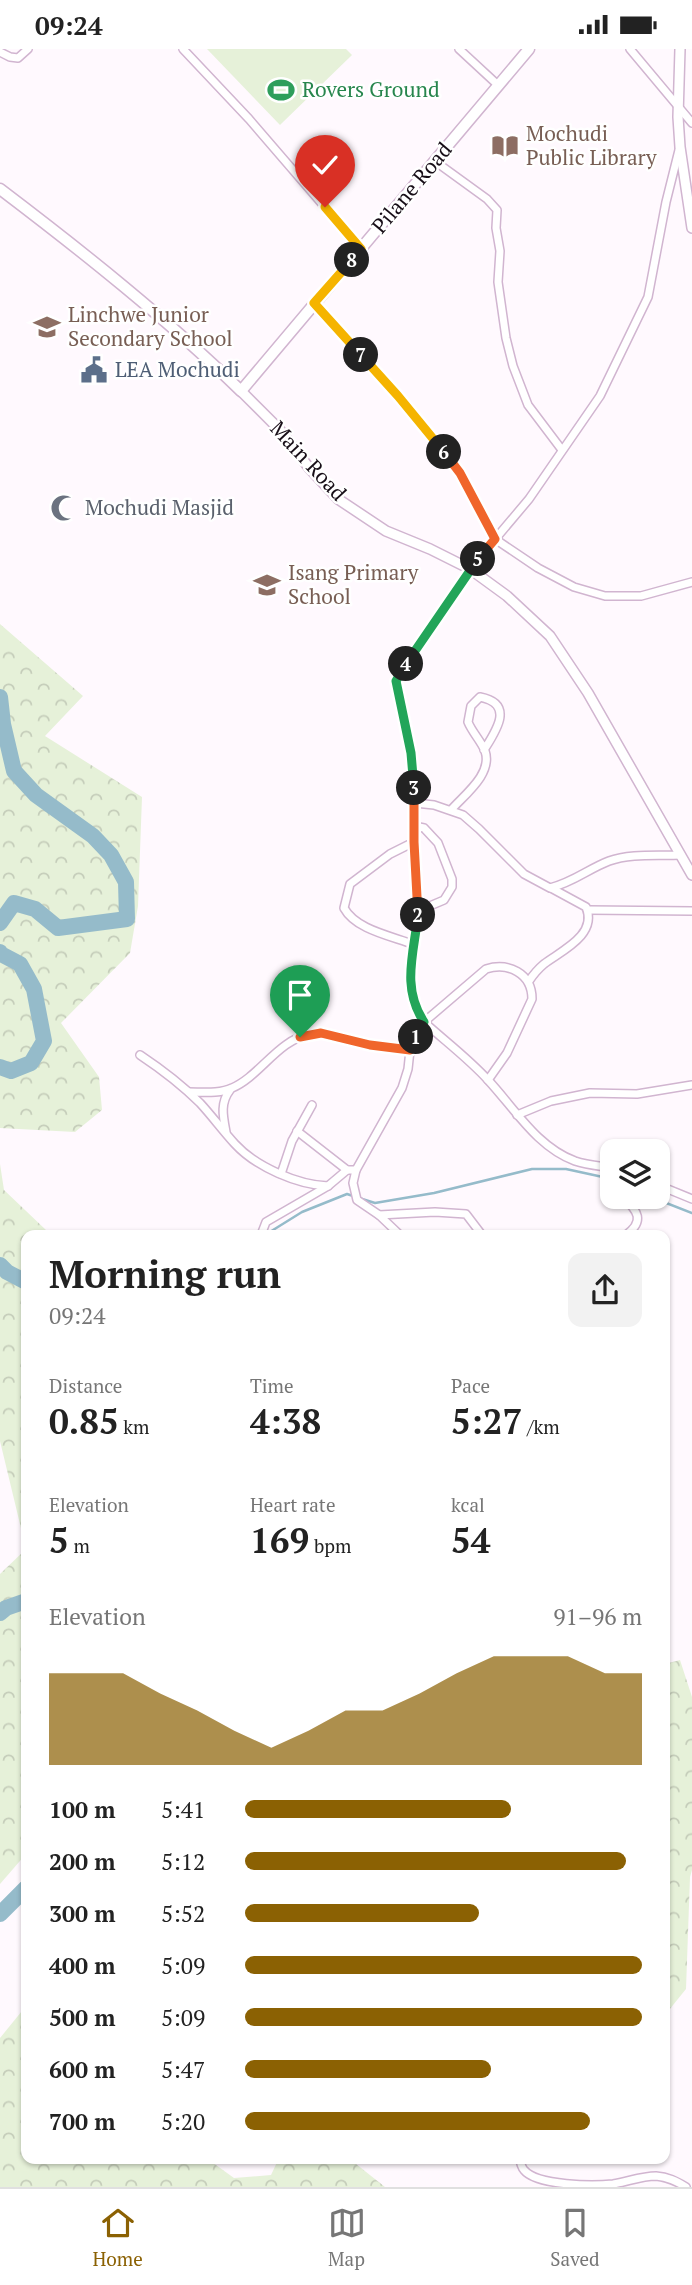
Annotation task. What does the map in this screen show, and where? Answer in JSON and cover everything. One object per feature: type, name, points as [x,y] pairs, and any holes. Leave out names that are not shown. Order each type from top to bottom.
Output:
[{"type":"main road","name":"Pilane Road","points":[[241,391],[529,49]]},
{"type":"main road","name":"Main Road","points":[[0,189],[40,218],[172,327],[241,391]]},
{"type":"street","points":[[0,52],[18,58],[28,49]]},
{"type":"street","points":[[183,49],[249,119],[361,249]]},
{"type":"street","points":[[459,49],[499,86]]},
{"type":"street","points":[[630,49],[692,123]]},
{"type":"street","points":[[680,49],[680,148],[692,229]]},
{"type":"street","points":[[600,1166],[577,1162],[559,1154],[544,1142],[488,1080],[424,1022],[416,1010],[410,973],[418,908],[414,842],[415,803],[411,753],[396,681],[470,569],[529,499],[600,396],[648,297],[666,202],[680,148]]},
{"type":"street","points":[[436,162],[487,199],[497,210],[496,228],[500,251],[498,282],[513,366],[528,405],[562,450]]},
{"type":"street","points":[[314,303],[398,396],[460,473],[495,539],[538,568],[574,587],[605,596],[641,596],[692,582]]},
{"type":"street","name":"Main Road","points":[[241,391],[279,429],[338,499],[386,531],[470,569],[507,596],[550,636],[594,704],[692,875]]},
{"type":"street","points":[[451,810],[482,775],[487,764],[484,750],[468,722],[471,706],[480,697],[491,699],[498,706],[500,716],[498,727],[484,750]]},
{"type":"street","points":[[415,803],[463,815],[524,874],[588,910],[692,911]]},
{"type":"street","points":[[414,826],[424,828],[438,843],[453,879],[452,887],[444,900],[418,908]]},
{"type":"street","points":[[414,842],[390,854],[350,884],[344,908],[347,915],[356,922],[415,945]]},
{"type":"street","points":[[550,888],[578,879],[611,860],[680,856]]},
{"type":"street","points":[[529,981],[538,969],[581,935],[587,927],[588,910]]},
{"type":"street","points":[[392,1230],[379,1215],[358,1200],[353,1183],[356,1170],[402,1088],[410,1050],[424,1022],[486,969],[505,966],[529,981],[532,999],[508,1053],[488,1080]]},
{"type":"street","points":[[226,1132],[224,1098],[230,1090],[253,1076],[280,1050],[300,1037],[321,1033],[370,1045],[410,1050]]},
{"type":"street","points":[[140,1055],[189,1092],[237,1146],[262,1164],[310,1185],[328,1186]]},
{"type":"street","points":[[517,1115],[551,1101],[590,1093],[637,1094],[692,1085]]},
{"type":"street","points":[[189,1092],[230,1090]]},
{"type":"street","points":[[281,1174],[297,1131],[312,1105]]},
{"type":"street","points":[[297,1131],[347,1170],[356,1170]]},
{"type":"street","points":[[263,1230],[267,1222],[328,1186],[347,1170]]},
{"type":"street","points":[[670,1190],[692,1199]]},
{"type":"street","points":[[634,1209],[639,1219],[634,1230]]},
{"type":"street","points":[[379,1215],[435,1212],[466,1214],[478,1230]]},
{"type":"street","points":[[522,2164],[529,2174],[567,2184],[612,2184],[654,2176],[671,2178],[686,2187]]},
{"type":"green space","name":"Rovers Ground","points":[[207,49],[346,49],[352,55],[280,125]]},
{"type":"green space","points":[[0,624],[83,696],[45,736],[142,797],[138,906],[130,953],[61,1023],[99,1077],[102,1110],[75,1132],[0,1128]]},
{"type":"green space","points":[[0,1164],[4,1190],[46,1230],[21,1230],[21,1528],[0,1441]]},
{"type":"green space","points":[[21,1554],[21,1860],[0,1884],[0,1574]]},
{"type":"green space","points":[[680,1660],[692,1697],[692,1870],[686,1989],[670,2009],[670,1663]]},
{"type":"green space","points":[[21,2012],[21,2164],[215,2164],[234,2178],[271,2175],[276,2164],[356,2164],[385,2187],[0,2187],[0,2038]]},
{"type":"waterway","points":[[0,697],[14,771],[36,795],[93,836],[111,855],[126,882],[127,919],[58,928],[35,909],[14,903],[0,923]]},
{"type":"waterway","points":[[0,952],[20,964],[34,989],[44,1041],[31,1063],[11,1071],[0,1067]]},
{"type":"waterway","points":[[359,1198],[375,1203],[434,1193],[532,1169],[566,1169],[600,1176]]},
{"type":"waterway","points":[[273,1230],[302,1212],[347,1194],[353,1196]]},
{"type":"waterway","points":[[670,1204],[692,1213]]},
{"type":"waterway","points":[[0,1265],[21,1279]]},
{"type":"waterway","points":[[0,1613],[21,1603]]},
{"type":"waterway","points":[[0,1914],[21,1893]]},
{"type":"place","name":"Rovers Ground","points":[[281,90]]},
{"type":"place","name":"Mochudi Public Library","points":[[505,146]]},
{"type":"place","name":"Linchwe Junior Secondary School","points":[[47,327]]},
{"type":"place","name":"LEA Mochudi","points":[[94,370]]},
{"type":"place","name":"Mochudi Masjid","points":[[64,508]]},
{"type":"place","name":"Isang Primary School","points":[[267,585]]},
{"type":"route","points":[[300,1037],[321,1033],[370,1045],[410,1050],[424,1022],[416,1010],[411,992],[410,973],[418,908],[414,842],[415,803],[411,753],[396,681],[470,569],[495,539],[460,473],[398,396],[314,303],[361,249],[325,207]]}]
